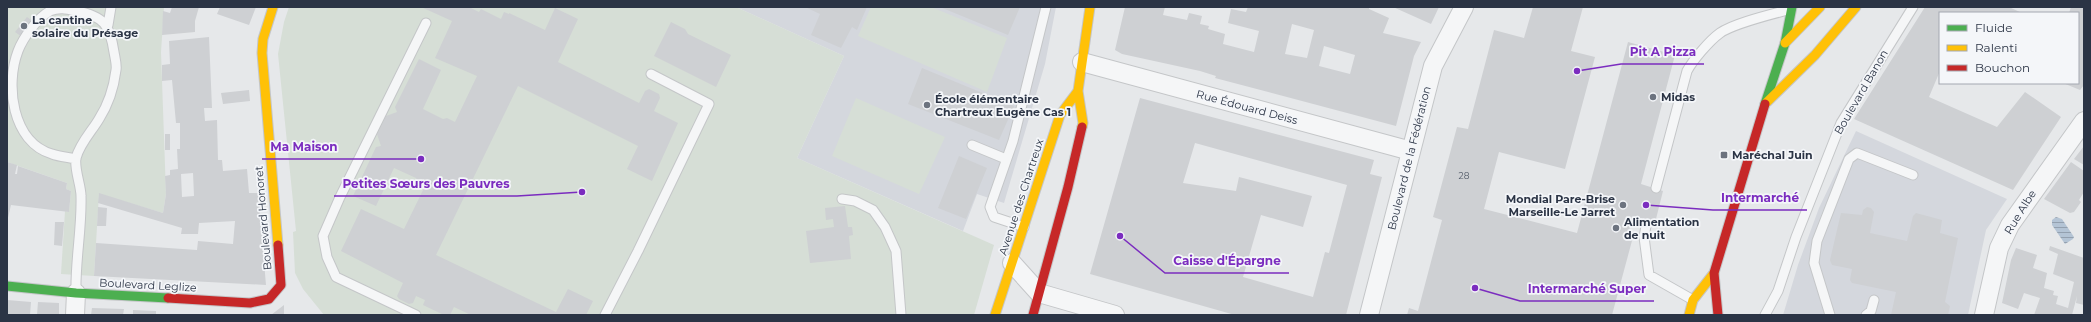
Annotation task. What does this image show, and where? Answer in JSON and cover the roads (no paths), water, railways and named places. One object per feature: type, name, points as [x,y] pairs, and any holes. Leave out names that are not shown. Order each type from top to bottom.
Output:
[{"type":"street","name":"Boulevard Honoret","points":[[273,7],[263,39],[262,52],[281,285]]},
{"type":"street","name":"Avenue des Chartreux","points":[[1033,315],[1082,123],[1078,91],[1090,7]]},
{"type":"street","name":"Boulevard de la Fédération","points":[[1369,315],[1433,66],[1464,7]]},
{"type":"street","points":[[1785,43],[1820,7]]},
{"type":"street","points":[[1764,104],[1815,55],[1856,7]]},
{"type":"street","points":[[1689,315],[1693,300],[1714,273],[1764,104],[1785,43],[1791,8]]},
{"type":"street","name":"Rue Édouard Deiss","points":[[1082,62],[1411,151]]},
{"type":"street","name":"Avenue des Chartreux","points":[[995,315],[1060,115],[1078,91]]},
{"type":"street","name":"Rue Albe","points":[[1984,315],[1999,248],[2010,224],[2084,121]]},
{"type":"street","points":[[1012,263],[1039,293],[1115,315]]},
{"type":"street","points":[[1714,273],[1718,315]]},
{"type":"street","name":"Boulevard Leglize","points":[[7,286],[76,293],[250,303],[263,301],[275,296],[281,285]]},
{"type":"street","points":[[75,315],[76,293]]},
{"type":"lane","points":[[76,293],[75,274],[81,196],[76,159],[85,140],[100,118],[110,94],[116,69],[113,42],[108,25],[111,7]]},
{"type":"lane","points":[[1024,227],[994,217],[990,207],[1013,141],[1046,7]]},
{"type":"lane","name":"Boulevard Banon","points":[[1765,315],[1778,291],[1796,237],[1841,123],[1912,7]]},
{"type":"lane","points":[[76,159],[51,154],[32,142],[17,118],[12,101],[13,72],[18,50],[33,26],[49,12],[61,8],[93,14],[108,25]]},
{"type":"lane","points":[[1656,188],[1687,71],[1691,64],[1720,33],[1791,8]]},
{"type":"lane","points":[[416,315],[336,277],[327,257],[322,236],[426,23]]},
{"type":"lane","points":[[604,315],[638,251],[709,104],[651,74]]},
{"type":"lane","points":[[972,145],[1006,159]]},
{"type":"lane","points":[[1830,315],[1814,263],[1817,241],[1849,159],[1857,153],[1913,175]]},
{"type":"lane","points":[[842,199],[855,201],[873,210],[885,227],[896,251],[901,315]]},
{"type":"lane","points":[[1646,226],[1644,237],[1650,275],[1693,300]]},
{"type":"lane","points":[[1866,315],[1871,311],[1874,300]]},
{"type":"water","points":[[2056,217],[2062,219],[2074,237],[2065,244],[2052,225],[2052,220]]},
{"type":"place","name":"La cantine solaire du Présage","points":[[24,26]]},
{"type":"place","name":"Pit A Pizza","points":[[1577,71]]},
{"type":"place","name":"Midas","points":[[1653,97]]},
{"type":"place","name":"École élémentaire Chartreux Eugène Cas 1","points":[[927,105]]},
{"type":"place","name":"Maréchal Juin","points":[[1724,155]]},
{"type":"place","name":"Ma Maison","points":[[421,159]]},
{"type":"place","name":"Petites Sœurs des Pauvres","points":[[582,192]]},
{"type":"place","name":"Mondial Pare-Brise Marseille-Le Jarret","points":[[1623,205]]},
{"type":"place","name":"Intermarché","points":[[1646,205]]},
{"type":"place","name":"Alimentation de nuit","points":[[1616,228]]},
{"type":"place","name":"Caisse d'Épargne","points":[[1120,236]]},
{"type":"place","name":"Intermarché Super","points":[[1475,288]]}]
